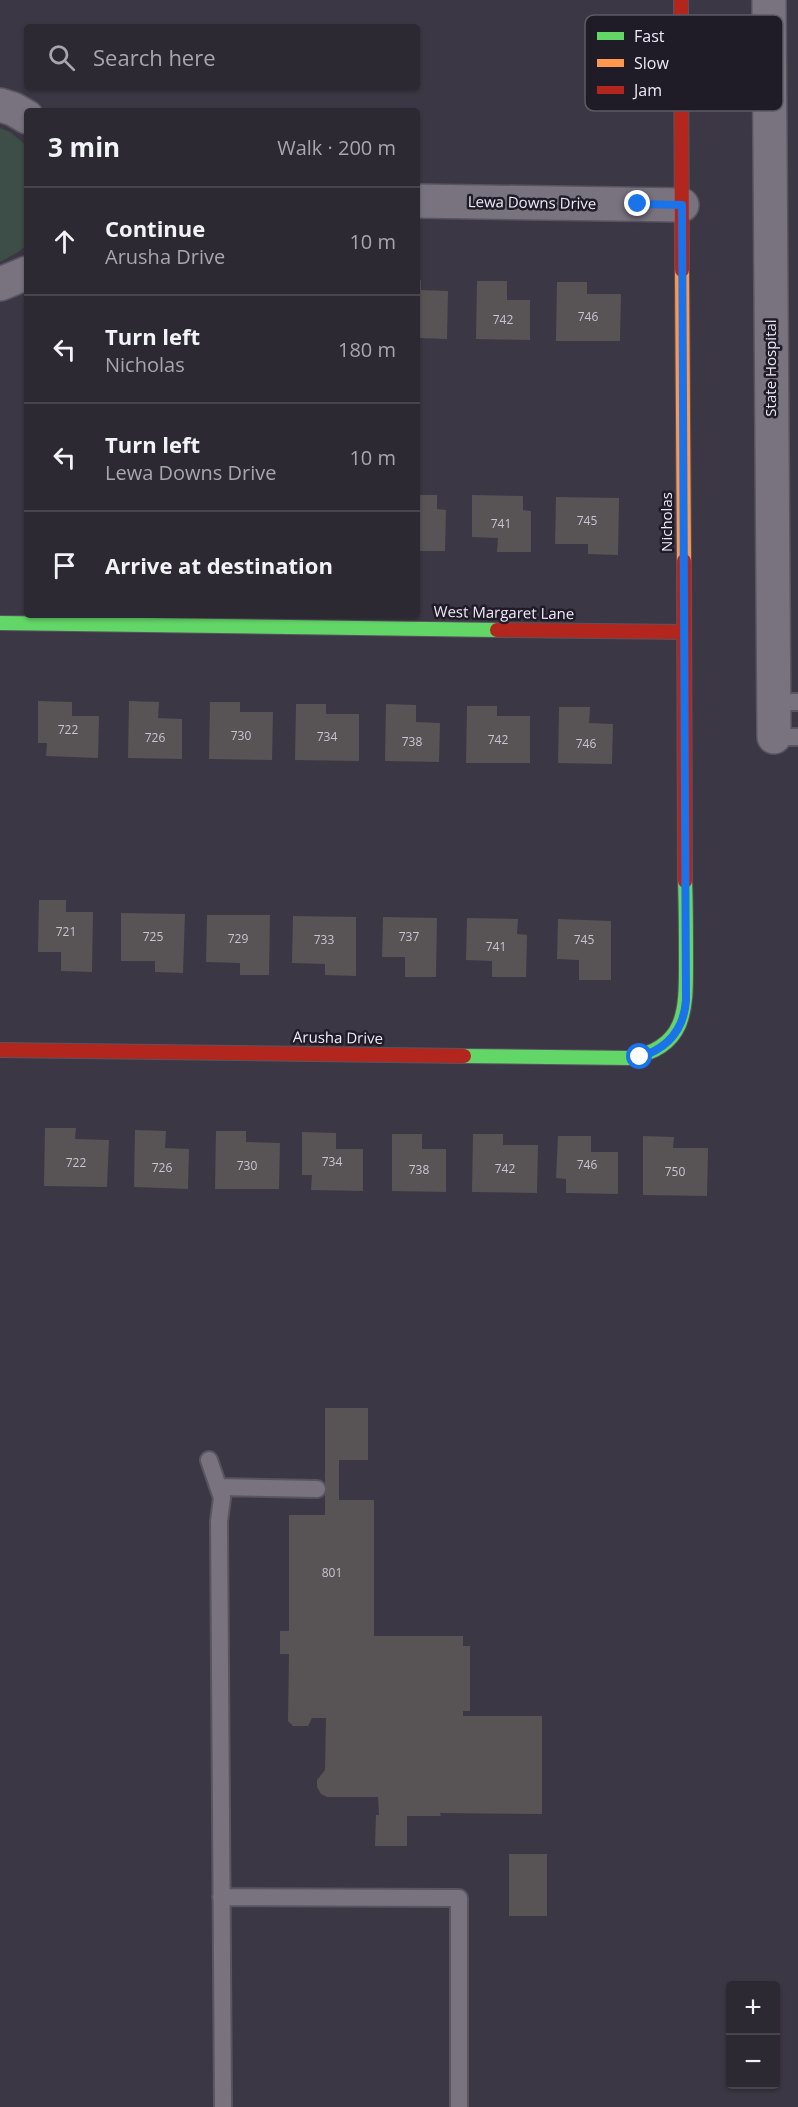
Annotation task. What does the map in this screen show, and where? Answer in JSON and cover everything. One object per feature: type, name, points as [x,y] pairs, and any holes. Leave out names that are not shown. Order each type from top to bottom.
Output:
[{"type":"street","name":"Nicholas","points":[[681,0],[681,15]]},
{"type":"street","name":"State Hospital","points":[[769,0],[769,15]]},
{"type":"street","points":[[0,105],[24,116]]},
{"type":"street","name":"Nicholas","points":[[671,1040],[682,1022],[686,1000],[682,111]]},
{"type":"street","name":"State Hospital","points":[[772,111],[786,737]]},
{"type":"street","name":"Lewa Downs Drive","points":[[420,201],[682,205]]},
{"type":"street","points":[[0,284],[24,274]]},
{"type":"street","name":"West Margaret Lane","points":[[0,623],[684,632]]},
{"type":"street","name":"Arusha Drive","points":[[0,1050],[629,1058],[653,1053],[671,1040]]},
{"type":"lane","points":[[209,1460],[222,1498],[219,1521],[223,2107]]},
{"type":"lane","points":[[219,1487],[317,1489]]},
{"type":"lane","points":[[221,1897],[459,1898],[459,2107]]},
{"type":"shaded area","points":[[0,128],[10,132],[24,144],[24,247],[0,262]]},
{"type":"building","points":[[420,280],[421,290],[448,291],[447,339],[420,338]]},
{"type":"building","points":[[477,281],[507,281],[507,300],[530,300],[530,340],[476,339]]},
{"type":"building","points":[[557,282],[587,282],[587,294],[621,294],[620,341],[556,341]]},
{"type":"building","points":[[420,495],[437,495],[437,509],[446,510],[445,551],[420,551]]},
{"type":"building","points":[[472,495],[523,496],[523,510],[531,511],[531,552],[497,552],[498,538],[472,537]]},
{"type":"building","points":[[556,497],[619,498],[618,555],[588,554],[588,544],[555,544]]},
{"type":"building","points":[[38,701],[72,702],[72,716],[99,716],[98,758],[46,756],[47,743],[38,743]]},
{"type":"building","points":[[129,701],[159,702],[158,718],[182,719],[182,759],[128,758]]},
{"type":"building","points":[[210,702],[240,702],[240,712],[273,712],[272,760],[209,759]]},
{"type":"building","points":[[296,704],[326,704],[326,714],[359,714],[359,761],[295,760]]},
{"type":"building","points":[[386,704],[416,705],[416,722],[440,723],[439,762],[385,761]]},
{"type":"building","points":[[467,706],[497,706],[497,716],[530,716],[530,763],[466,763]]},
{"type":"building","points":[[559,707],[590,707],[589,723],[613,724],[612,764],[558,763]]},
{"type":"building","points":[[39,900],[66,900],[66,912],[93,912],[92,972],[61,971],[61,952],[38,952]]},
{"type":"building","points":[[121,913],[185,914],[183,973],[155,972],[155,961],[121,961]]},
{"type":"building","points":[[207,915],[270,915],[269,975],[240,975],[240,963],[206,962]]},
{"type":"building","points":[[293,916],[356,917],[356,976],[325,975],[325,964],[292,963]]},
{"type":"building","points":[[383,917],[437,918],[436,977],[405,977],[405,957],[382,957]]},
{"type":"building","points":[[467,918],[518,919],[517,934],[527,935],[526,977],[492,977],[492,961],[466,960]]},
{"type":"building","points":[[558,919],[611,921],[611,980],[579,980],[579,960],[557,959]]},
{"type":"building","points":[[45,1128],[76,1128],[75,1139],[109,1140],[107,1187],[44,1186]]},
{"type":"building","points":[[135,1130],[166,1131],[165,1148],[189,1149],[188,1189],[134,1187]]},
{"type":"building","points":[[216,1131],[246,1131],[246,1142],[280,1143],[279,1189],[215,1189]]},
{"type":"building","points":[[302,1132],[336,1133],[336,1149],[363,1149],[363,1191],[311,1190],[312,1175],[302,1175]]},
{"type":"building","points":[[392,1134],[422,1134],[422,1149],[446,1149],[446,1192],[392,1191]]},
{"type":"building","points":[[473,1134],[503,1134],[503,1145],[538,1145],[537,1193],[472,1192]]},
{"type":"building","points":[[558,1136],[591,1136],[591,1152],[618,1152],[618,1194],[566,1193],[566,1179],[556,1178]]},
{"type":"building","points":[[643,1136],[674,1137],[673,1148],[708,1148],[707,1196],[643,1195]]},
{"type":"building","points":[[325,1408],[368,1408],[368,1460],[339,1460],[339,1500],[374,1500],[374,1636],[463,1636],[463,1646],[470,1646],[470,1711],[463,1711],[463,1716],[542,1716],[542,1814],[440,1813],[441,1816],[407,1816],[407,1846],[375,1846],[376,1815],[379,1815],[378,1797],[327,1797],[321,1794],[317,1787],[317,1780],[325,1770],[326,1718],[312,1718],[308,1726],[293,1726],[288,1721],[289,1654],[280,1654],[280,1631],[289,1631],[289,1515],[325,1515]]},
{"type":"building","points":[[509,1854],[547,1854],[547,1916],[509,1916]]},
{"type":"traffic: fast","points":[[0,623],[497,630]]},
{"type":"traffic: fast","points":[[464,1056],[629,1058],[648,1053],[663,1045],[673,1035],[684,1009],[685,881]]},
{"type":"traffic: slow","points":[[682,270],[684,561]]},
{"type":"traffic: jam","points":[[681,0],[681,15]]},
{"type":"traffic: jam","points":[[681,111],[682,270]]},
{"type":"traffic: jam","points":[[684,561],[685,881]]},
{"type":"traffic: jam","points":[[497,630],[684,632]]},
{"type":"traffic: jam","points":[[0,1050],[464,1056]]},
{"type":"route","points":[[638,204],[682,205],[686,1000],[682,1022],[671,1040],[653,1053],[640,1057]]}]
